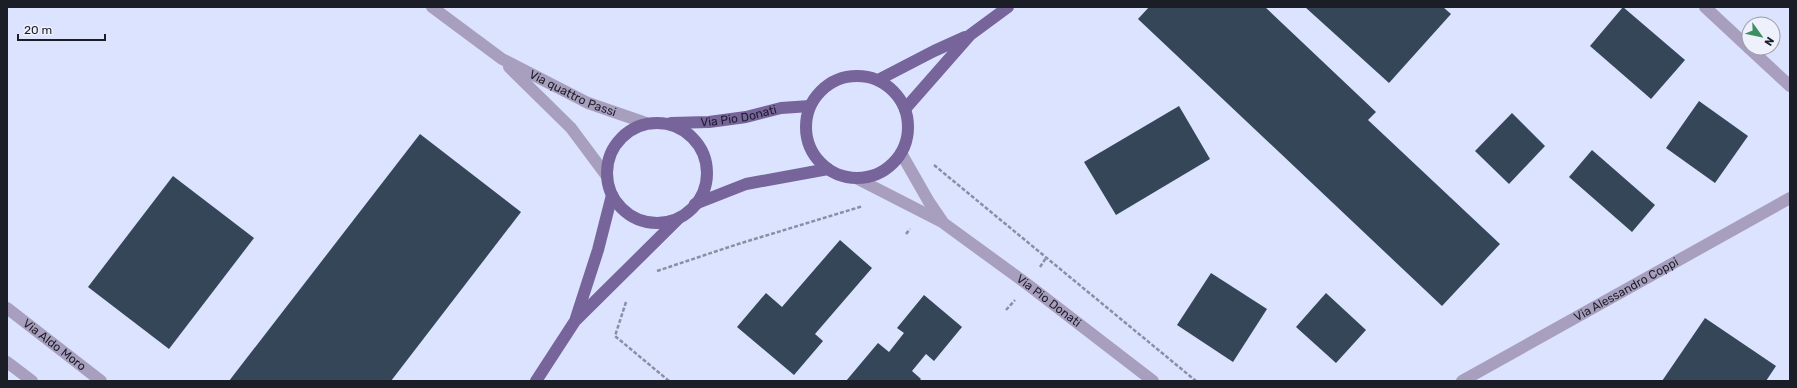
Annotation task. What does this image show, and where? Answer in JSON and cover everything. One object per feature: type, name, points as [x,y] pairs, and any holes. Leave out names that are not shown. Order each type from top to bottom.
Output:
[{"type":"main road","points":[[905,109],[970,35],[1008,7]]},
{"type":"main road","points":[[878,80],[934,51],[970,35]]},
{"type":"main road","name":"Via Pio Donati","points":[[857,76],[878,80],[890,88],[899,98],[905,109],[908,126],[904,148],[894,164],[883,172],[871,177],[858,179],[842,176],[828,170],[815,157],[808,141],[806,123],[810,106],[817,95],[834,81],[845,77],[857,76]]},
{"type":"main road","name":"Via Pio Donati","points":[[667,123],[686,131],[700,146],[704,155],[707,176],[702,196],[696,204],[681,216],[664,222],[645,222],[628,214],[619,206],[612,195],[606,175],[609,157],[617,142],[630,130],[646,123],[709,122],[746,117],[781,108],[810,106]]},
{"type":"main road","name":"Via Pio Donati","points":[[696,204],[746,184],[828,170]]},
{"type":"main road","points":[[575,321],[598,250],[612,195]]},
{"type":"main road","points":[[536,381],[575,321],[681,216]]},
{"type":"street","name":"Via quattro Passi","points":[[432,7],[502,59],[571,128],[606,175]]},
{"type":"street","points":[[1705,7],[1741,41]]},
{"type":"street","points":[[1758,56],[1790,86]]},
{"type":"street","name":"Via quattro Passi","points":[[502,59],[588,103],[646,123]]},
{"type":"street","name":"Via Pio Donati","points":[[904,148],[929,202],[942,222]]},
{"type":"street","name":"Via Pio Donati","points":[[858,179],[942,222],[1027,284],[1153,381]]},
{"type":"street","name":"Via Alessandro Coppi","points":[[1462,381],[1790,198]]},
{"type":"street","name":"Via Aldo Moro","points":[[7,308],[101,381]]},
{"type":"street","points":[[7,362],[32,381]]},
{"type":"path","points":[[904,148],[1196,381]]},
{"type":"path","points":[[655,272],[735,245],[863,206]]},
{"type":"path","points":[[627,301],[615,336],[669,381]]},
{"type":"building","points":[[1149,7],[1265,7],[1376,112],[1368,120],[1500,244],[1442,306],[1138,19]]},
{"type":"building","points":[[1305,7],[1443,7],[1451,14],[1389,83]]},
{"type":"building","points":[[1623,7],[1685,60],[1651,99],[1590,46]]},
{"type":"building","points":[[1699,101],[1748,136],[1715,183],[1666,148]]},
{"type":"building","points":[[1179,106],[1210,159],[1116,215],[1084,162]]},
{"type":"building","points":[[1512,113],[1545,146],[1509,184],[1475,151]]},
{"type":"building","points":[[420,134],[521,212],[391,381],[229,381]]},
{"type":"building","points":[[1592,150],[1655,205],[1632,232],[1569,177]]},
{"type":"building","points":[[173,176],[254,238],[169,349],[88,287]]},
{"type":"building","points":[[840,240],[872,268],[815,334],[823,341],[794,375],[737,327],[766,293],[782,307]]},
{"type":"building","points":[[1211,273],[1267,309],[1233,362],[1177,325]]},
{"type":"building","points":[[1326,293],[1366,330],[1336,363],[1296,327]]},
{"type":"building","points":[[924,295],[962,327],[934,361],[926,354],[912,371],[921,379],[919,381],[846,381],[878,343],[889,352],[904,333],[897,328]]},
{"type":"building","points":[[1705,318],[1776,366],[1766,381],[1662,381]]}]
